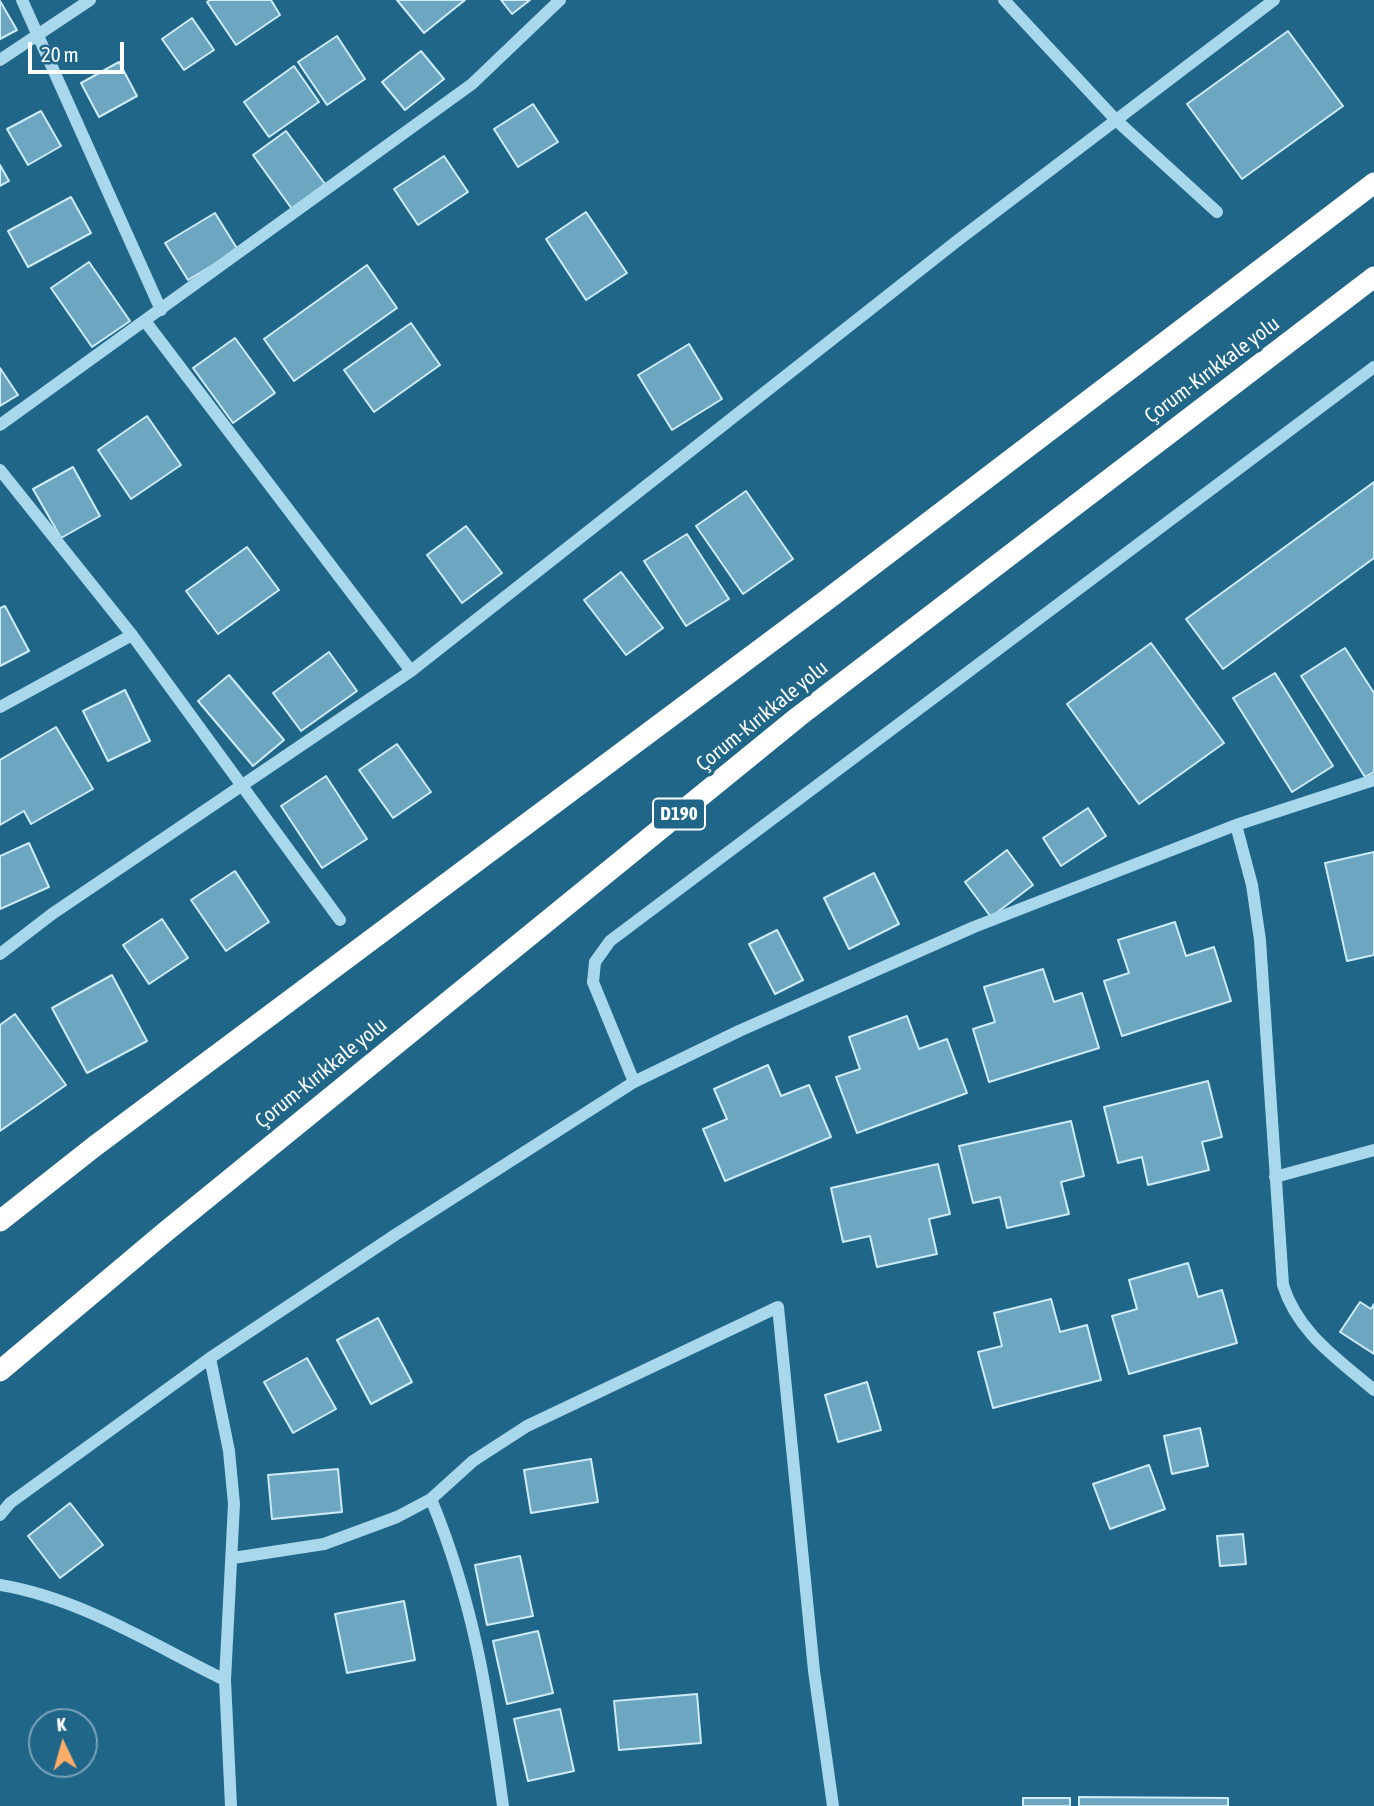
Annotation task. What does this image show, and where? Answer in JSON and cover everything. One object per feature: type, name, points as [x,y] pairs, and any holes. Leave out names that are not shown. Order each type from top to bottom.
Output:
[{"type":"highway","points":[[0,1221],[95,1146],[832,597],[1374,183]]},
{"type":"highway","name":"Çorum-Kırıkkale yolu","points":[[0,1371],[164,1233],[797,717],[1374,276]]},
{"type":"street","points":[[22,0],[161,310]]},
{"type":"street","points":[[0,60],[90,0]]},
{"type":"street","points":[[0,425],[472,83],[560,0]]},
{"type":"street","points":[[1004,0],[1116,120],[1217,212]]},
{"type":"street","points":[[0,954],[52,914],[411,671],[957,241],[1274,0]]},
{"type":"street","points":[[145,321],[411,671]]},
{"type":"street","points":[[634,1082],[593,982],[595,962],[610,941],[1374,367]]},
{"type":"street","points":[[0,470],[132,635],[340,920]]},
{"type":"street","points":[[0,707],[132,635]]},
{"type":"street","points":[[0,1514],[22,1495],[210,1358],[634,1082],[774,1015],[974,926],[1236,825],[1374,780]]},
{"type":"street","points":[[1236,825],[1252,885],[1260,940],[1283,1286],[1288,1301],[1305,1329],[1374,1390]]},
{"type":"street","points":[[1275,1177],[1374,1150]]},
{"type":"street","points":[[233,1558],[324,1544],[397,1517],[431,1499],[472,1461],[527,1426],[778,1307],[814,1671],[832,1806]]},
{"type":"street","points":[[210,1358],[229,1451],[233,1558],[225,1679],[231,1806]]},
{"type":"street","points":[[431,1499],[449,1542],[474,1626],[503,1806]]},
{"type":"street","points":[[0,1586],[48,1597],[81,1610],[225,1679]]},
{"type":"building","points":[[271,0],[280,15],[236,45],[207,2]]},
{"type":"building","points":[[397,0],[465,0],[424,33]]},
{"type":"building","points":[[501,0],[530,0],[512,14]]},
{"type":"building","points":[[0,1],[17,30],[0,39]]},
{"type":"building","points":[[192,18],[214,50],[184,70],[162,39]]},
{"type":"building","points":[[1288,31],[1343,106],[1242,179],[1187,104]]},
{"type":"building","points":[[337,36],[365,79],[327,105],[298,62]]},
{"type":"building","points":[[421,51],[444,79],[405,110],[382,82]]},
{"type":"building","points":[[119,62],[137,96],[99,117],[81,83]]},
{"type":"building","points":[[294,66],[319,102],[269,137],[244,102]]},
{"type":"building","points":[[533,104],[558,142],[518,167],[494,129]]},
{"type":"building","points":[[41,111],[61,146],[28,165],[7,129]]},
{"type":"building","points":[[286,131],[325,184],[292,209],[253,155]]},
{"type":"building","points":[[444,156],[468,192],[418,225],[394,189]]},
{"type":"building","points":[[0,165],[9,181],[0,186]]},
{"type":"building","points":[[71,197],[91,233],[28,267],[8,231]]},
{"type":"building","points":[[586,212],[627,273],[586,300],[546,239]]},
{"type":"building","points":[[215,213],[238,250],[188,280],[165,243]]},
{"type":"building","points":[[89,262],[130,321],[92,347],[51,288]]},
{"type":"building","points":[[367,265],[397,308],[294,381],[264,339]]},
{"type":"building","points":[[411,323],[440,365],[374,412],[344,370]]},
{"type":"building","points":[[235,338],[275,393],[233,423],[193,368]]},
{"type":"building","points":[[689,344],[722,399],[672,430],[638,375]]},
{"type":"building","points":[[0,368],[18,395],[0,406]]},
{"type":"building","points":[[147,416],[181,465],[131,499],[98,450]]},
{"type":"building","points":[[73,467],[100,516],[61,538],[33,489]]},
{"type":"building","points":[[1374,482],[1374,558],[1223,669],[1186,619]]},
{"type":"building","points":[[746,491],[793,559],[743,594],[696,526]]},
{"type":"building","points":[[466,526],[502,573],[462,603],[427,555]]},
{"type":"building","points":[[687,534],[729,599],[686,626],[644,561]]},
{"type":"building","points":[[247,547],[279,590],[218,634],[186,591]]},
{"type":"building","points":[[621,572],[663,628],[626,655],[584,600]]},
{"type":"building","points":[[5,606],[29,651],[0,666],[0,608]]},
{"type":"building","points":[[1151,643],[1224,743],[1139,804],[1067,704]]},
{"type":"building","points":[[1345,648],[1374,693],[1374,772],[1365,777],[1301,676]]},
{"type":"building","points":[[329,652],[357,691],[301,731],[273,693]]},
{"type":"building","points":[[1275,673],[1333,766],[1292,792],[1233,698]]},
{"type":"building","points":[[229,675],[284,740],[253,766],[198,701]]},
{"type":"building","points":[[125,690],[150,741],[108,761],[83,711]]},
{"type":"building","points":[[56,727],[93,789],[31,824],[24,811],[0,825],[0,760]]},
{"type":"building","points":[[397,744],[431,792],[393,818],[359,770]]},
{"type":"building","points":[[326,776],[367,839],[322,868],[281,806]]},
{"type":"building","points":[[1088,808],[1106,836],[1061,866],[1043,838]]},
{"type":"building","points":[[29,843],[49,887],[0,909],[0,856]]},
{"type":"building","points":[[1007,850],[1033,885],[991,917],[965,882]]},
{"type":"building","points":[[1374,852],[1374,955],[1347,961],[1325,863]]},
{"type":"building","points":[[235,871],[269,922],[226,951],[191,900]]},
{"type":"building","points":[[874,873],[899,924],[849,949],[824,898]]},
{"type":"building","points":[[162,919],[188,958],[149,984],[123,945]]},
{"type":"building","points":[[1175,922],[1186,956],[1214,947],[1231,1001],[1122,1036],[1104,981],[1129,973],[1118,940]]},
{"type":"building","points":[[777,930],[803,980],[775,994],[749,944]]},
{"type":"building","points":[[1043,969],[1054,1002],[1082,993],[1099,1048],[989,1082],[973,1029],[995,1022],[984,987]]},
{"type":"building","points":[[112,975],[147,1041],[87,1073],[52,1008]]},
{"type":"building","points":[[15,1014],[66,1085],[0,1131],[0,1025]]},
{"type":"building","points":[[907,1016],[919,1049],[947,1039],[967,1093],[857,1133],[836,1077],[860,1069],[849,1037]]},
{"type":"building","points":[[768,1065],[781,1096],[809,1085],[831,1137],[725,1181],[703,1129],[727,1119],[714,1089]]},
{"type":"building","points":[[1208,1081],[1222,1137],[1202,1142],[1209,1170],[1148,1185],[1142,1157],[1118,1163],[1104,1107]]},
{"type":"building","points":[[1071,1121],[1084,1176],[1061,1182],[1069,1214],[1007,1228],[1000,1197],[973,1203],[959,1146]]},
{"type":"building","points":[[938,1164],[950,1214],[929,1219],[937,1254],[877,1267],[870,1236],[843,1242],[831,1188]]},
{"type":"building","points":[[1188,1263],[1198,1297],[1222,1290],[1237,1343],[1129,1374],[1112,1316],[1137,1309],[1129,1280]]},
{"type":"building","points":[[1051,1299],[1060,1332],[1087,1325],[1101,1380],[993,1408],[978,1352],[1002,1346],[994,1313]]},
{"type":"building","points":[[1360,1302],[1371,1309],[1374,1304],[1374,1354],[1340,1332]]},
{"type":"building","points":[[378,1318],[412,1382],[371,1404],[337,1340]]},
{"type":"building","points":[[307,1358],[336,1409],[293,1433],[264,1382]]},
{"type":"building","points":[[867,1382],[881,1430],[838,1442],[825,1395]]},
{"type":"building","points":[[1200,1428],[1208,1466],[1172,1474],[1164,1436]]},
{"type":"building","points":[[591,1459],[598,1502],[531,1513],[524,1470]]},
{"type":"building","points":[[1149,1465],[1165,1509],[1110,1529],[1093,1484]]},
{"type":"building","points":[[338,1469],[342,1512],[272,1519],[268,1475]]},
{"type":"building","points":[[70,1503],[103,1545],[60,1578],[28,1536]]},
{"type":"building","points":[[1243,1534],[1246,1564],[1220,1566],[1217,1536]]},
{"type":"building","points":[[520,1556],[533,1616],[487,1625],[475,1565]]},
{"type":"building","points":[[404,1601],[415,1660],[347,1673],[335,1614]]},
{"type":"building","points":[[538,1631],[553,1693],[507,1704],[493,1641]]},
{"type":"building","points":[[697,1694],[701,1743],[619,1750],[614,1701]]},
{"type":"building","points":[[560,1709],[574,1771],[528,1781],[514,1719]]},
{"type":"building","points":[[1079,1797],[1228,1798],[1228,1806],[1079,1806]]},
{"type":"building","points":[[1023,1798],[1070,1798],[1070,1806],[1023,1806]]}]
